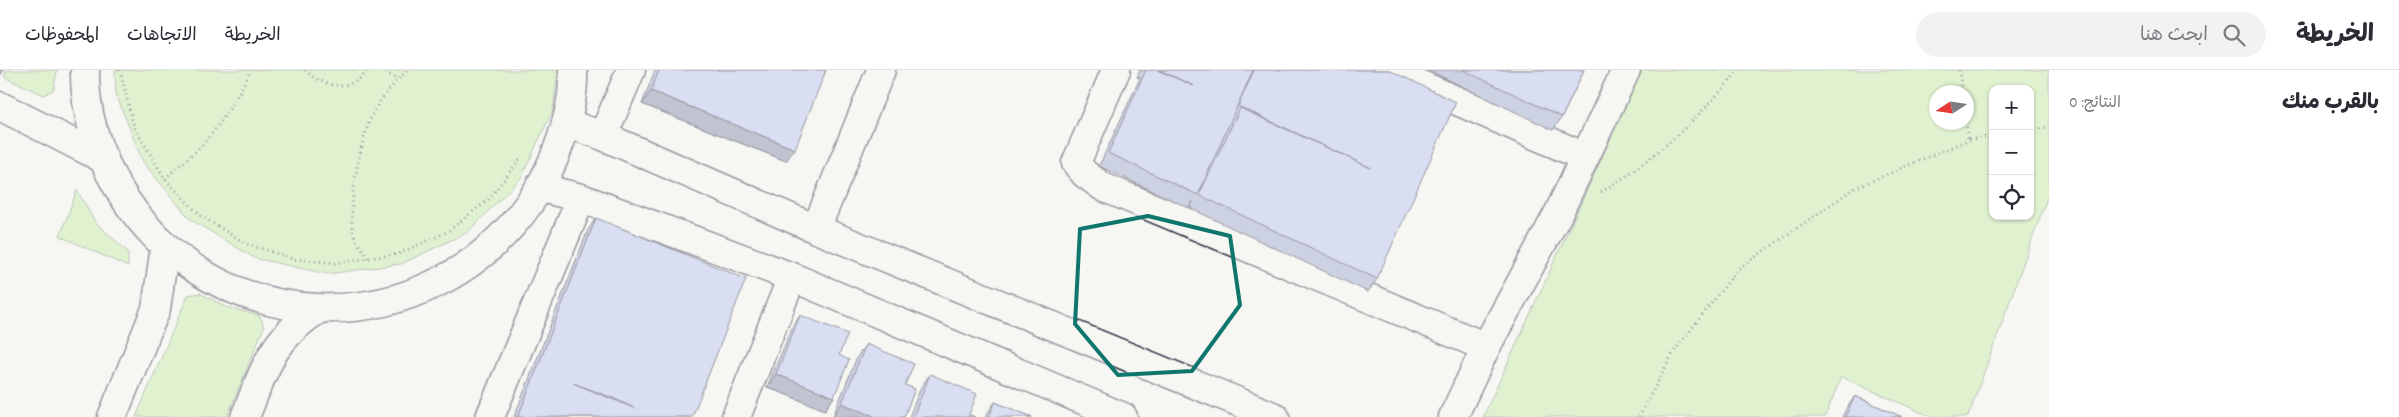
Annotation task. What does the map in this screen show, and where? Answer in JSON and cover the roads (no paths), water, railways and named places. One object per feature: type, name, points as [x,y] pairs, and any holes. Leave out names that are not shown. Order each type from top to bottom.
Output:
[{"type":"street","points":[[85,70],[88,104],[104,159],[124,197],[136,214],[166,246],[184,261],[226,286],[271,302],[319,308],[350,308],[382,303],[413,294],[442,281],[470,264],[495,244],[517,221],[541,188],[558,148],[566,123],[573,70]]},
{"type":"street","points":[[603,136],[631,70]]},
{"type":"street","points":[[816,229],[881,70]]},
{"type":"street","points":[[1116,70],[1076,163],[1085,174],[1103,187],[1486,347]]},
{"type":"street","points":[[1388,70],[1585,157]]},
{"type":"street","points":[[1453,417],[1486,347],[1558,214],[1626,70]]},
{"type":"street","points":[[0,106],[104,159]]},
{"type":"street","points":[[566,123],[603,136],[816,229],[1275,417]]},
{"type":"street","points":[[541,188],[581,198],[792,277],[1123,417]]},
{"type":"street","points":[[490,417],[581,198]]},
{"type":"street","points":[[112,417],[156,309],[166,246]]},
{"type":"street","points":[[736,417],[792,277]]},
{"type":"street","points":[[245,417],[277,346],[288,331],[319,308]]}]
